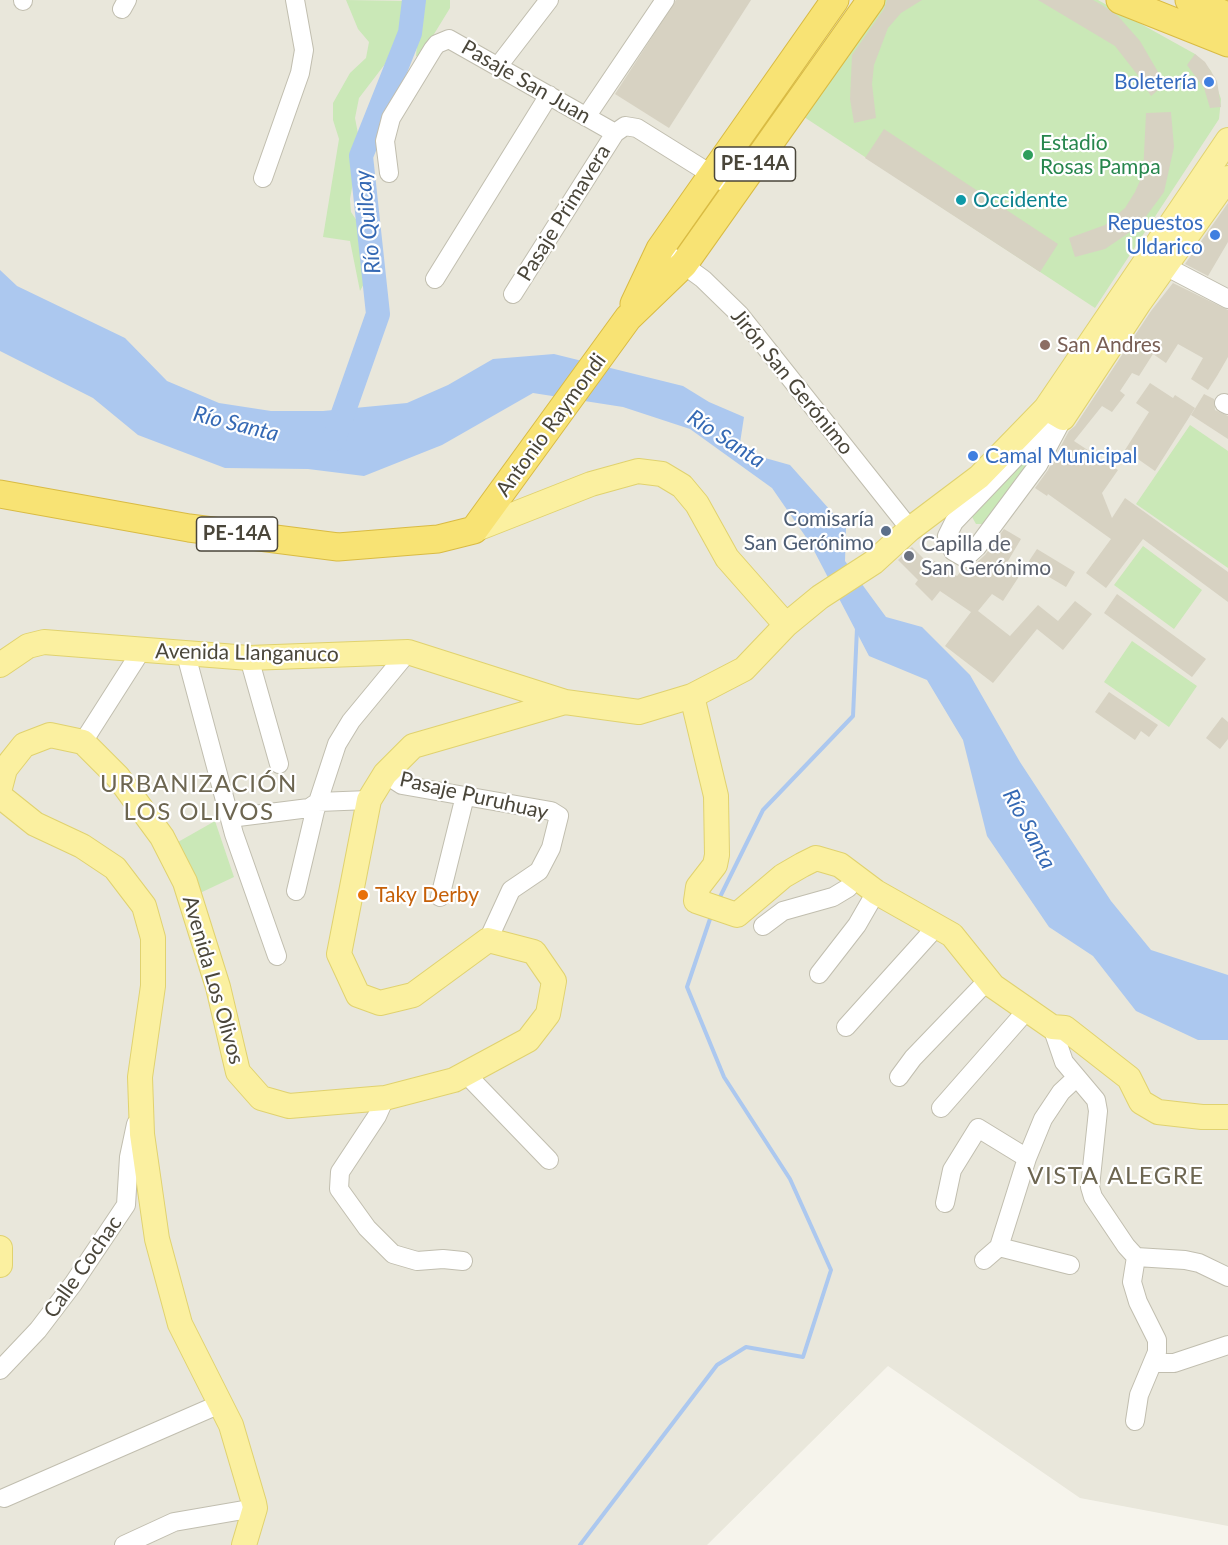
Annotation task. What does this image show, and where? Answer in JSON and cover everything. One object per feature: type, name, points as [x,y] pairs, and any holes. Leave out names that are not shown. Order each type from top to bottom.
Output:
[{"type":"highway","name":"PE-14A","points":[[628,318],[660,249],[835,0]]},
{"type":"highway","name":"PE-14A","points":[[628,318],[684,264],[871,0]]},
{"type":"highway","points":[[1189,0],[1228,16]]},
{"type":"highway","points":[[1125,1],[1228,43]]},
{"type":"highway","name":"Antonio Raymondi","points":[[474,530],[628,318]]},
{"type":"highway","name":"PE-14A","points":[[0,494],[189,528],[338,547],[438,539],[474,530]]},
{"type":"main road","points":[[1131,298],[1165,266],[1228,140]]},
{"type":"main road","points":[[488,940],[413,995],[380,1003],[358,995],[339,954],[369,800],[385,774],[413,746],[565,702],[639,712],[692,696],[744,669],[786,625],[820,597],[873,562],[910,529],[979,477],[1055,413],[1198,199],[1228,178]]},
{"type":"main road","points":[[474,530],[591,484],[638,471],[662,474],[682,486],[697,504],[727,558],[786,625]]},
{"type":"main road","name":"Avenida Llanganuco","points":[[0,665],[28,646],[44,642],[141,651],[185,651],[249,657],[408,652],[565,702]]},
{"type":"main road","points":[[692,696],[716,796],[717,820],[715,865],[698,887],[696,901],[737,915],[783,876],[816,858],[840,865],[876,892],[952,935],[988,980],[1052,1027],[1065,1028],[1129,1078],[1141,1102],[1158,1112],[1202,1117],[1228,1117]]},
{"type":"main road","points":[[0,788],[5,769],[24,745],[50,735],[83,742]]},
{"type":"main road","name":"Avenida Los Olivos","points":[[83,742],[118,777],[162,837],[184,882],[218,987],[238,1072],[261,1098],[289,1106],[386,1098],[454,1080],[528,1040],[548,1014],[554,981],[534,952],[488,940]]},
{"type":"main road","points":[[0,796],[35,824],[82,846],[115,868],[144,906],[153,938],[153,986],[141,1077],[142,1114],[157,1239],[180,1324],[231,1425],[255,1508],[244,1545]]},
{"type":"main road","points":[[0,1248],[0,1265]]},
{"type":"street","points":[[263,178],[300,73],[304,50],[295,0]]},
{"type":"street","points":[[499,66],[549,0]]},
{"type":"street","points":[[586,117],[665,0]]},
{"type":"street","name":"Pasaje San Juan","points":[[389,173],[385,141],[391,118],[437,44],[449,39],[455,40],[615,133],[625,126],[637,128],[736,190]]},
{"type":"street","points":[[435,279],[549,94]]},
{"type":"street","name":"Pasaje Primavera","points":[[513,294],[615,133]]},
{"type":"street","name":"Jirón San Gerónimo","points":[[660,249],[703,279],[740,315],[910,529]]},
{"type":"street","points":[[1165,266],[1228,299]]},
{"type":"street","points":[[1055,413],[1038,465],[977,547],[965,558],[953,551],[947,536],[954,522],[1055,413]]},
{"type":"street","points":[[83,742],[141,651]]},
{"type":"street","points":[[185,651],[230,818],[277,956]]},
{"type":"street","points":[[296,891],[318,802],[337,744],[346,728],[408,652]]},
{"type":"street","points":[[249,657],[279,764]]},
{"type":"street","name":"Pasaje Puruhuay","points":[[385,774],[402,785],[551,811],[560,819],[539,871],[511,890],[488,940]]},
{"type":"street","points":[[440,897],[465,796]]},
{"type":"street","points":[[230,818],[309,808],[318,802],[369,800]]},
{"type":"street","points":[[764,926],[783,911],[833,897],[848,888],[857,877]]},
{"type":"street","points":[[819,974],[857,925],[876,892]]},
{"type":"street","points":[[846,1027],[937,926]]},
{"type":"street","points":[[899,1077],[913,1058],[988,980]]},
{"type":"street","points":[[941,1108],[1027,1010]]},
{"type":"street","points":[[1052,1027],[1064,1062],[1095,1100],[1098,1111],[1090,1187],[1093,1197],[1136,1257],[1132,1282],[1138,1302],[1157,1340],[1153,1363],[1139,1395],[1134,1421]]},
{"type":"street","points":[[465,1074],[549,1160]]},
{"type":"street","points":[[984,1260],[999,1247],[1027,1158],[1043,1119],[1061,1092],[1076,1078]]},
{"type":"street","points":[[386,1098],[377,1116],[340,1172],[339,1189],[367,1228],[393,1254],[417,1262],[442,1259],[463,1261]]},
{"type":"street","name":"Calle Cochac","points":[[0,1370],[38,1329],[74,1284],[126,1205],[129,1157],[136,1124],[142,1114]]},
{"type":"street","points":[[945,1203],[952,1170],[978,1128],[1027,1158]]},
{"type":"street","points":[[999,1247],[1070,1265]]},
{"type":"street","points":[[1136,1257],[1199,1263],[1228,1277]]},
{"type":"street","points":[[1153,1363],[1173,1363],[1228,1345]]},
{"type":"street","points":[[4,1498],[220,1404]]},
{"type":"street","points":[[124,1545],[174,1522],[255,1508]]},
{"type":"shaded area","points":[[0,0],[1228,0],[1228,1526],[1080,1498],[888,1366],[707,1545],[0,1545]]},
{"type":"green space","points":[[346,0],[406,1],[404,20],[395,51],[359,98],[355,118],[360,144],[350,199],[351,212],[357,221],[367,260],[368,276],[360,291],[350,241],[323,237],[339,139],[333,120],[333,103],[350,73],[366,58],[369,42],[358,29]]},
{"type":"green space","points":[[421,0],[450,0],[450,8],[420,57],[416,56]]},
{"type":"green space","name":"Estadio Rosas Pampa","points":[[881,0],[1098,0],[1195,54],[1211,71],[1221,99],[1219,119],[1095,308],[801,115]]},
{"type":"green space","points":[[1190,425],[1228,451],[1228,568],[1136,504]]},
{"type":"green space","points":[[1045,441],[987,524],[976,524],[971,515]]},
{"type":"green space","points":[[1143,546],[1202,590],[1174,629],[1114,585]]},
{"type":"green space","points":[[1132,641],[1197,686],[1169,727],[1104,682]]},
{"type":"green space","points":[[215,821],[234,877],[200,893],[178,842]]},
{"type":"water","name":"Río Santa","points":[[0,270],[17,286],[125,338],[167,381],[219,403],[271,411],[323,411],[407,403],[448,385],[493,359],[554,354],[683,386],[709,402],[744,417],[740,443],[758,456],[790,465],[846,528],[845,561],[886,617],[922,627],[970,675],[1020,762],[1111,901],[1151,950],[1228,975],[1228,1040],[1198,1040],[1136,1011],[1093,956],[1049,927],[987,836],[963,740],[927,680],[869,656],[810,543],[772,488],[690,429],[623,407],[533,393],[442,445],[364,476],[308,469],[225,468],[138,435],[93,398],[0,351]]},
{"type":"building","points":[[676,0],[751,0],[669,128],[615,94]]},
{"type":"building","points":[[887,0],[922,0],[901,13],[888,28],[874,65],[872,84],[876,118],[854,123],[850,99],[852,55],[884,9]]},
{"type":"building","points":[[1038,0],[1093,0],[1102,5],[1118,16],[1140,41],[1165,84],[1151,96],[1115,46]]},
{"type":"building","name":"Boletería","points":[[1195,54],[1205,62],[1217,81],[1221,107],[1210,108],[1204,88],[1187,65]]},
{"type":"building","points":[[1171,112],[1174,147],[1164,192],[1139,226],[1105,249],[1075,257],[1069,238],[1105,225],[1125,208],[1135,192],[1143,174],[1146,113]]},
{"type":"building","name":"Occidente","points":[[884,129],[1058,244],[1040,272],[865,158]]},
{"type":"building","points":[[1228,203],[1228,242],[1208,276],[1185,264]]},
{"type":"building","points":[[1173,283],[1228,310],[1228,357],[1217,376],[1208,390],[1191,379],[1203,358],[1178,344],[1166,363],[1153,354],[1139,376],[1132,373],[1120,391],[1125,395],[1112,412],[1102,406],[1074,441],[1118,470],[1102,493],[1112,518],[1125,498],[1228,572],[1228,602],[1143,539],[1106,588],[1086,573],[1111,539],[1048,494],[1047,496],[1035,488],[1048,470],[1069,431],[1075,426],[1151,311]]},
{"type":"building","points":[[1150,383],[1173,398],[1175,395],[1195,408],[1155,471],[1125,450],[1149,412],[1136,403]]},
{"type":"building","points":[[1204,394],[1214,399],[1215,410],[1228,416],[1228,439],[1191,415]]},
{"type":"building","points":[[1004,529],[1021,539],[1005,566],[1020,575],[1003,601],[992,594],[978,611],[1010,636],[1038,605],[1058,621],[1075,601],[1092,614],[1063,650],[1037,629],[993,683],[945,646],[971,612],[940,591],[932,601],[915,584],[918,580],[898,560],[912,547],[930,565],[934,561],[957,576],[963,569],[972,567],[985,555]]},
{"type":"building","points":[[1037,549],[1075,572],[1066,587],[1027,564]]},
{"type":"building","points":[[1117,594],[1206,659],[1192,677],[1104,613]]},
{"type":"building","points":[[1109,692],[1158,725],[1149,737],[1141,731],[1135,740],[1095,712]]},
{"type":"building","points":[[1222,717],[1228,722],[1228,739],[1220,749],[1206,738]]},
{"type":"waterway","name":"Río Quilcay","points":[[334,439],[378,314],[361,156],[410,33],[414,0]]},
{"type":"waterway","points":[[718,901],[763,810],[853,716],[857,628]]},
{"type":"waterway","points":[[580,1545],[717,1365],[746,1347],[803,1357],[831,1270],[790,1179],[724,1077],[687,987],[711,916]]},
{"type":"place","name":"Boletería","points":[[1209,82]]},
{"type":"place","name":"Estadio Rosas Pampa","points":[[1028,155]]},
{"type":"place","name":"Occidente","points":[[961,200]]},
{"type":"place","name":"Repuestos Uldarico","points":[[1215,235]]},
{"type":"place","name":"San Andres","points":[[1045,345]]},
{"type":"place","name":"Camal Municipal","points":[[973,456]]},
{"type":"place","name":"Comisaría San Gerónimo","points":[[886,531]]},
{"type":"place","name":"Capilla de San Gerónimo","points":[[909,556]]},
{"type":"place","name":"Taky Derby","points":[[363,895]]},
{"type":"district","name":"URBANIZACIÓN LOS OLIVOS","points":[[199,798]]},
{"type":"district","name":"VISTA ALEGRE","points":[[1116,1176]]}]
